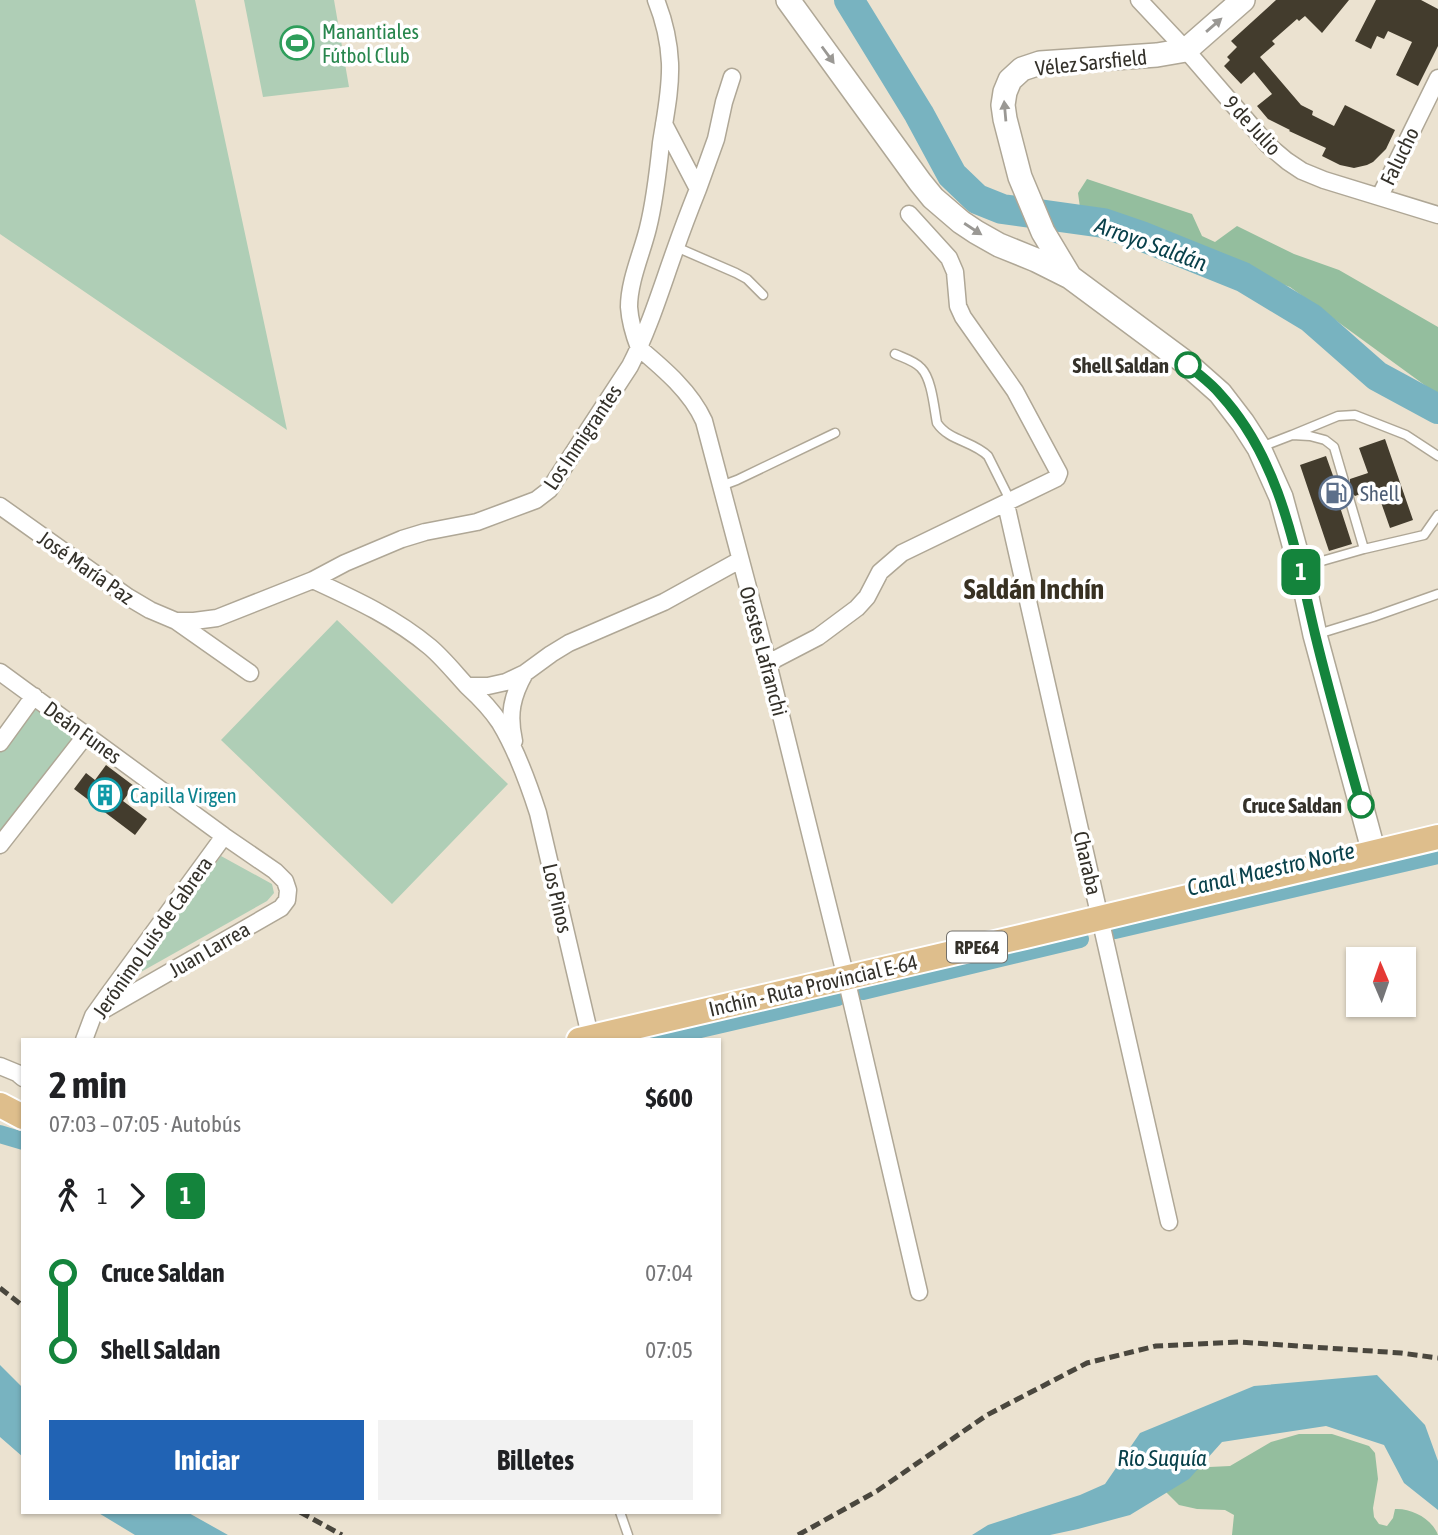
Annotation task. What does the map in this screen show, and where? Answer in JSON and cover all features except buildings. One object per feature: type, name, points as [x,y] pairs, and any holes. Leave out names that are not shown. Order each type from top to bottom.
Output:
[{"type":"main road","points":[[788,0],[933,198],[976,232],[1070,277],[1186,363],[1220,393],[1243,423],[1259,448],[1281,497],[1374,853]]},
{"type":"main road","points":[[1186,50],[1243,0]]},
{"type":"main road","name":"Vélez Sarsfield","points":[[1070,277],[1045,235],[1020,177],[1004,119],[1004,92],[1010,80],[1022,69],[1040,63],[1157,55],[1186,50]]},
{"type":"main road","points":[[1020,253],[1039,252],[1046,246],[1045,235]]},
{"type":"main road","name":"Inchín - Ruta Provincial E-64","points":[[591,1038],[1438,837]]},
{"type":"main road","points":[[0,1105],[21,1116]]},
{"type":"street","points":[[639,348],[629,306],[655,194],[669,86],[670,63],[663,20],[656,0]]},
{"type":"street","name":"9 de Julio","points":[[1139,0],[1268,145],[1287,161],[1324,180],[1438,215]]},
{"type":"street","name":"Los Inmigrantes","points":[[176,621],[217,618],[313,580],[402,539],[477,522],[536,500],[549,490],[639,348],[716,139],[732,77]]},
{"type":"street","name":"Falucho","points":[[1380,196],[1438,78]]},
{"type":"street","points":[[664,124],[698,189]]},
{"type":"street","points":[[768,663],[818,637],[857,608],[880,572],[902,553],[1008,503],[1057,478],[1059,473],[1015,391],[963,317],[958,306],[955,272],[949,258],[909,214]]},
{"type":"street","name":"Orestes Lafranchi","points":[[639,348],[662,368],[691,400],[704,421],[768,663],[846,978],[919,1292]]},
{"type":"street","name":"Charaba","points":[[1008,503],[1169,1222]]},
{"type":"street","name":"José María Paz","points":[[0,506],[128,597],[176,621],[250,673]]},
{"type":"street","points":[[467,686],[488,687],[506,682],[525,673],[569,643],[664,602],[740,560]]},
{"type":"street","name":"Los Pinos","points":[[313,580],[403,626],[432,649],[499,722],[519,759]]},
{"type":"street","name":"Deán Funes","points":[[0,672],[275,871],[285,881],[287,901]]},
{"type":"street","name":"Los Pinos","points":[[525,673],[515,692],[511,728],[538,813],[587,1038]]},
{"type":"street","points":[[0,743],[34,696]]},
{"type":"street","points":[[0,845],[86,735]]},
{"type":"street","name":"Jerónimo Luis de Cabrera","points":[[85,1038],[93,1016],[224,836]]},
{"type":"street","name":"Juan Larrea","points":[[93,1016],[281,908],[287,901]]},
{"type":"street","points":[[0,1066],[21,1076]]},
{"type":"lane","points":[[676,247],[747,279],[763,295]]},
{"type":"lane","points":[[895,354],[922,368],[928,378],[939,428],[944,433],[982,450],[988,456],[1008,503]]},
{"type":"lane","points":[[1259,448],[1338,416],[1355,415],[1406,435],[1438,456]]},
{"type":"lane","points":[[720,486],[835,433]]},
{"type":"lane","points":[[1292,435],[1318,438],[1334,447],[1344,481]]},
{"type":"lane","points":[[1349,498],[1364,549]]},
{"type":"lane","points":[[1300,567],[1424,535],[1438,515]]},
{"type":"lane","points":[[1315,635],[1438,594]]},
{"type":"lane","points":[[621,1514],[628,1535]]},
{"type":"green space","points":[[0,0],[195,0],[287,430],[0,234]]},
{"type":"green space","name":"Manantiales Fútbol Club","points":[[244,0],[334,0],[349,87],[263,97]]},
{"type":"green space","points":[[1087,179],[1192,214],[1202,236],[1215,242],[1237,226],[1294,254],[1339,270],[1438,327],[1438,393],[1290,287],[1081,215],[1078,193]]},
{"type":"green space","points":[[337,620],[508,784],[392,904],[221,740]]},
{"type":"green space","points":[[34,696],[86,735],[0,845],[0,743]]},
{"type":"green space","points":[[221,856],[272,884],[274,893],[267,901],[132,977]]},
{"type":"green space","points":[[1299,1434],[1332,1434],[1369,1446],[1375,1453],[1378,1479],[1373,1508],[1374,1517],[1379,1524],[1387,1526],[1395,1509],[1408,1510],[1426,1519],[1438,1535],[1232,1535],[1234,1515],[1225,1510],[1179,1505],[1166,1492],[1189,1468],[1230,1466],[1271,1442]]},
{"type":"water","points":[[0,1365],[21,1386],[21,1455],[0,1437]]},
{"type":"water","name":"Río Suquía","points":[[1377,1375],[1425,1425],[1438,1461],[1438,1510],[1404,1483],[1384,1445],[1326,1426],[1222,1442],[1189,1479],[1130,1515],[1050,1535],[972,1535],[988,1525],[1080,1495],[1105,1484],[1140,1433],[1254,1386]]},
{"type":"water","points":[[100,1514],[191,1514],[228,1535],[135,1535]]},
{"type":"waterway","name":"Arroyo Saldán","points":[[849,0],[919,114],[952,175],[977,199],[1002,209],[1103,223],[1243,277],[1311,318],[1377,376],[1438,409]]},
{"type":"waterway","name":"Canal Maestro Norte","points":[[1115,930],[1438,855]]},
{"type":"waterway","name":"Canal Maestro Norte","points":[[863,991],[1080,939]]},
{"type":"waterway","name":"Canal Maestro Norte","points":[[662,1038],[838,997]]},
{"type":"waterway","name":"Canal Maestro Norte","points":[[0,1134],[21,1140]]},
{"type":"railway","points":[[0,1288],[21,1304]]},
{"type":"railway","points":[[798,1535],[877,1491],[987,1415],[1087,1363],[1156,1346],[1238,1342],[1438,1358]]},
{"type":"railway","points":[[304,1514],[342,1535]]},
{"type":"bus line","name":"1","points":[[1188,365],[1220,393],[1243,423],[1259,448],[1281,497],[1361,805]]},
{"type":"place","name":"Manantiales Fútbol Club","points":[[297,43]]},
{"type":"place","name":"Shell Saldan","points":[[1188,365]]},
{"type":"place","name":"Shell","points":[[1336,493]]},
{"type":"place","name":"Capilla Virgen","points":[[105,795]]},
{"type":"place","name":"Cruce Saldan","points":[[1361,805]]},
{"type":"district","name":"Saldán Inchín","points":[[1034,589]]}]
